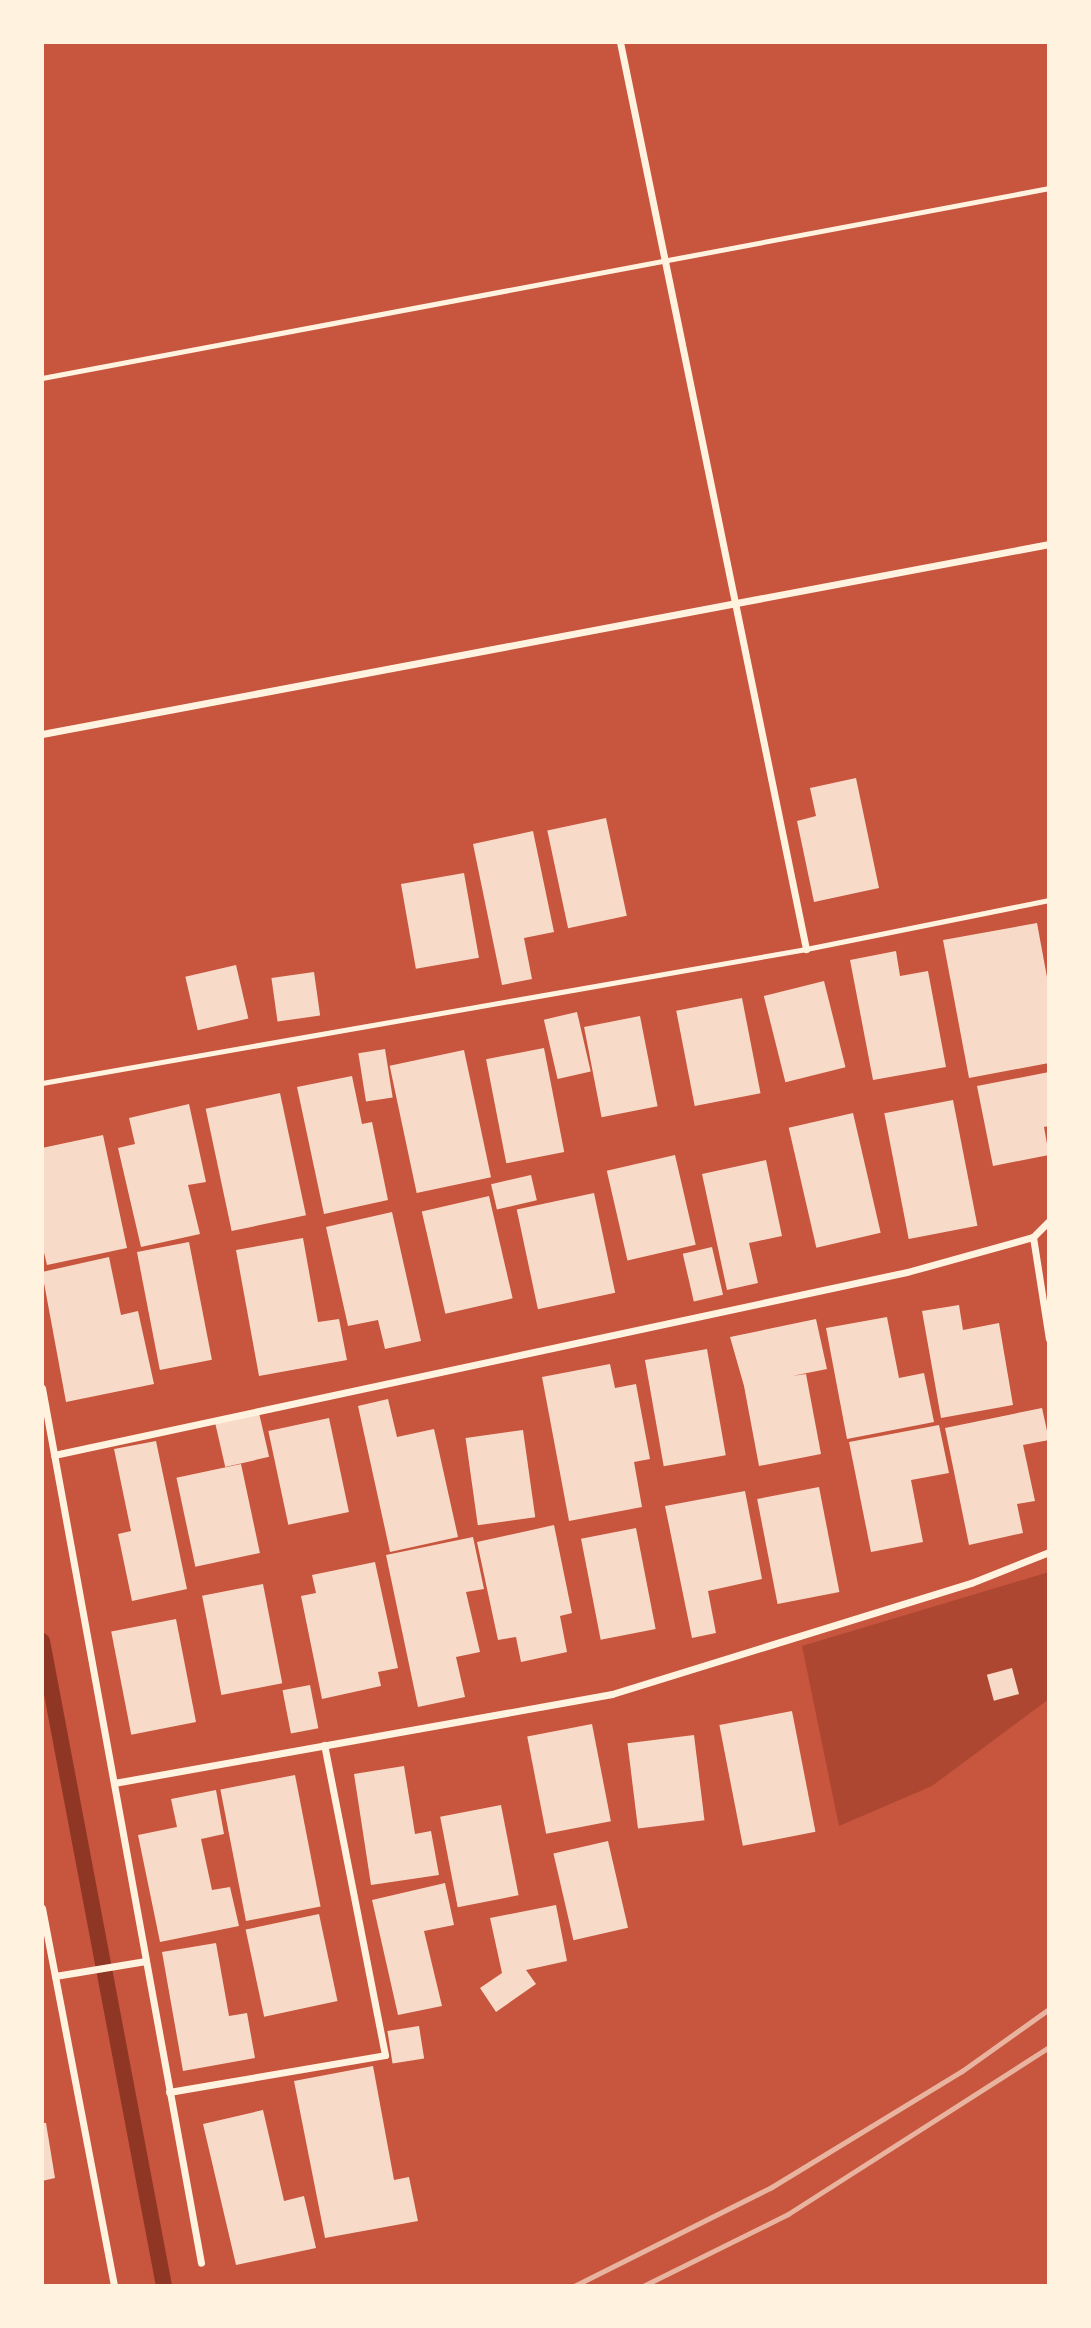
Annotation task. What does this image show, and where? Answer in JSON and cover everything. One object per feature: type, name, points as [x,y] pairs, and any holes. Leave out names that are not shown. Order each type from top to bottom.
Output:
[{"type":"street","points":[[620,42],[806,949]]},
{"type":"street","points":[[42,734],[1049,544]]},
{"type":"street","points":[[54,1455],[907,1272],[1033,1237],[1049,1221]]},
{"type":"street","points":[[1033,1237],[1049,1339]]},
{"type":"street","points":[[42,1388],[201,2263]]},
{"type":"street","points":[[114,1783],[612,1693],[971,1583],[1049,1552]]},
{"type":"street","points":[[169,2092],[385,2056],[324,1745]]},
{"type":"street","points":[[42,1908],[114,2286]]},
{"type":"street","points":[[55,1976],[146,1961]]},
{"type":"lane","points":[[42,378],[1049,188]]},
{"type":"lane","points":[[42,1083],[806,949],[1049,900]]},
{"type":"shaded area","points":[[1049,1572],[1049,1699],[932,1786],[839,1826],[802,1646]]},
{"type":"building","points":[[856,778],[879,888],[814,902],[797,821],[816,816],[810,788]]},
{"type":"building","points":[[606,818],[627,916],[568,928],[547,830]]},
{"type":"building","points":[[533,831],[554,932],[524,938],[532,979],[502,985],[473,844]]},
{"type":"building","points":[[464,873],[479,958],[416,969],[401,884]]},
{"type":"building","points":[[1037,923],[1049,988],[1049,1063],[969,1078],[943,940]]},
{"type":"building","points":[[896,951],[900,976],[928,971],[946,1067],[873,1080],[850,960]]},
{"type":"building","points":[[236,965],[248,1019],[198,1030],[185,977]]},
{"type":"building","points":[[314,972],[320,1016],[278,1022],[271,978]]},
{"type":"building","points":[[824,981],[846,1067],[785,1082],[764,996]]},
{"type":"building","points":[[742,998],[761,1093],[695,1106],[676,1011]]},
{"type":"building","points":[[577,1012],[591,1071],[558,1079],[544,1020]]},
{"type":"building","points":[[640,1016],[658,1106],[602,1117],[584,1027]]},
{"type":"building","points":[[544,1048],[564,1152],[506,1163],[486,1059]]},
{"type":"building","points":[[385,1049],[393,1097],[366,1102],[358,1053]]},
{"type":"building","points":[[464,1050],[491,1177],[417,1193],[390,1066]]},
{"type":"building","points":[[1049,1072],[1049,1126],[1044,1127],[1049,1155],[993,1166],[977,1086]]},
{"type":"building","points":[[352,1076],[362,1124],[372,1122],[388,1200],[324,1214],[297,1087]]},
{"type":"building","points":[[280,1093],[306,1215],[232,1231],[206,1109]]},
{"type":"building","points":[[953,1100],[977,1226],[909,1239],[884,1113]]},
{"type":"building","points":[[189,1104],[206,1182],[188,1185],[200,1234],[141,1247],[118,1148],[135,1144],[129,1118]]},
{"type":"building","points":[[853,1113],[881,1233],[816,1248],[789,1128]]},
{"type":"building","points":[[103,1135],[127,1248],[47,1265],[42,1244],[42,1148]]},
{"type":"building","points":[[675,1155],[696,1245],[627,1260],[607,1171]]},
{"type":"building","points":[[766,1160],[782,1236],[749,1243],[758,1283],[727,1290],[702,1174]]},
{"type":"building","points":[[531,1175],[537,1200],[497,1210],[491,1184]]},
{"type":"building","points":[[594,1193],[615,1293],[538,1309],[517,1209]]},
{"type":"building","points":[[489,1196],[513,1298],[445,1314],[422,1212]]},
{"type":"building","points":[[392,1212],[421,1341],[385,1349],[378,1320],[348,1326],[326,1227]]},
{"type":"building","points":[[303,1238],[318,1322],[339,1319],[347,1360],[259,1376],[236,1250]]},
{"type":"building","points":[[189,1242],[212,1360],[160,1370],[137,1252]]},
{"type":"building","points":[[712,1247],[723,1295],[694,1301],[683,1254]]},
{"type":"building","points":[[109,1257],[121,1315],[138,1311],[154,1384],[66,1402],[42,1272]]},
{"type":"building","points":[[959,1305],[963,1330],[999,1323],[1013,1405],[941,1418],[922,1311]]},
{"type":"building","points":[[887,1317],[899,1378],[924,1373],[934,1422],[847,1439],[826,1328]]},
{"type":"building","points":[[816,1319],[827,1369],[792,1376],[806,1374],[821,1454],[759,1466],[744,1386],[730,1337]]},
{"type":"building","points":[[707,1349],[726,1455],[664,1466],[645,1360]]},
{"type":"building","points":[[610,1364],[615,1388],[636,1384],[650,1459],[634,1462],[642,1507],[569,1521],[542,1377]]},
{"type":"building","points":[[388,1399],[397,1437],[434,1429],[458,1537],[390,1552],[358,1406]]},
{"type":"building","points":[[1042,1408],[1049,1440],[1023,1445],[1035,1501],[1017,1504],[1023,1533],[969,1545],[945,1428]]},
{"type":"building","points":[[259,1413],[269,1457],[225,1467],[215,1423]]},
{"type":"building","points":[[329,1418],[349,1512],[288,1525],[268,1431]]},
{"type":"building","points":[[939,1425],[949,1473],[911,1480],[923,1542],[871,1552],[849,1442]]},
{"type":"building","points":[[523,1430],[535,1517],[478,1525],[466,1438]]},
{"type":"building","points":[[156,1441],[187,1589],[132,1601],[118,1534],[131,1531],[114,1449]]},
{"type":"building","points":[[241,1464],[260,1553],[195,1567],[176,1478]]},
{"type":"building","points":[[819,1487],[839,1592],[778,1604],[757,1499]]},
{"type":"building","points":[[745,1491],[762,1579],[708,1591],[716,1633],[692,1638],[665,1506]]},
{"type":"building","points":[[554,1525],[572,1613],[560,1616],[567,1652],[521,1662],[516,1637],[498,1640],[477,1542]]},
{"type":"building","points":[[636,1528],[656,1629],[601,1640],[581,1539]]},
{"type":"building","points":[[473,1537],[484,1589],[466,1592],[480,1652],[456,1657],[465,1697],[418,1707],[386,1555]]},
{"type":"building","points":[[375,1562],[398,1668],[378,1672],[381,1686],[322,1699],[301,1596],[316,1593],[312,1575]]},
{"type":"building","points":[[263,1584],[282,1683],[221,1695],[202,1596]]},
{"type":"building","points":[[176,1619],[196,1722],[131,1735],[111,1632]]},
{"type":"building","points":[[1012,1668],[1019,1694],[994,1701],[987,1675]]},
{"type":"building","points":[[310,1685],[318,1728],[291,1734],[283,1690]]},
{"type":"building","points":[[792,1711],[815,1832],[743,1846],[719,1725]]},
{"type":"building","points":[[592,1724],[611,1821],[546,1834],[527,1737]]},
{"type":"building","points":[[694,1735],[704,1820],[638,1829],[627,1743]]},
{"type":"building","points":[[404,1766],[415,1834],[431,1831],[439,1875],[371,1885],[354,1774]]},
{"type":"building","points":[[295,1775],[321,1907],[246,1921],[220,1790]]},
{"type":"building","points":[[216,1790],[224,1834],[201,1839],[212,1890],[230,1887],[239,1926],[160,1942],[138,1835],[177,1827],[171,1799]]},
{"type":"building","points":[[501,1805],[519,1895],[458,1907],[440,1817]]},
{"type":"building","points":[[608,1841],[628,1928],[573,1940],[553,1854]]},
{"type":"building","points":[[445,1883],[454,1925],[424,1931],[442,2006],[398,2015],[372,1900]]},
{"type":"building","points":[[556,1905],[567,1961],[526,1970],[536,1984],[496,2012],[480,1988],[502,1973],[490,1918]]},
{"type":"building","points":[[319,1914],[338,2001],[264,2017],[246,1930]]},
{"type":"building","points":[[216,1943],[229,2016],[247,2013],[255,2058],[183,2071],[162,1952]]},
{"type":"building","points":[[419,2026],[424,2059],[393,2064],[387,2031]]},
{"type":"building","points":[[373,2066],[394,2180],[409,2177],[418,2221],[325,2238],[294,2081]]},
{"type":"building","points":[[263,2110],[284,2201],[304,2196],[316,2248],[236,2265],[203,2124]]},
{"type":"building","points":[[42,2123],[46,2123],[55,2178],[42,2181]]},
{"type":"waterway","points":[[42,1641],[164,2286]]},
{"type":"railway","points":[[574,2286],[770,2188],[962,2071],[1049,2009]]},
{"type":"railway","points":[[643,2286],[788,2214],[1049,2047]]}]
